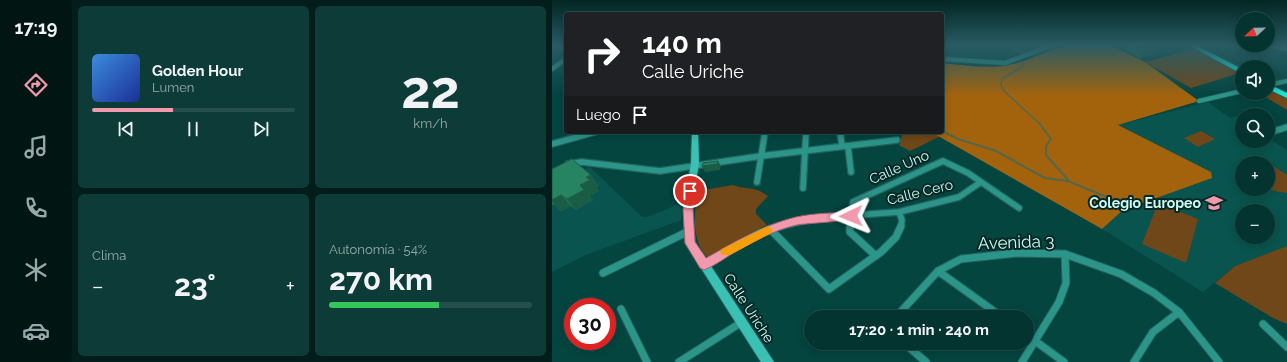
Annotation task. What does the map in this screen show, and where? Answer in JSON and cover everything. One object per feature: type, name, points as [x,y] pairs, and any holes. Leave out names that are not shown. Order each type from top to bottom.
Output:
[{"type":"main road","points":[[1223,62],[1235,68]]},
{"type":"main road","points":[[1275,90],[1287,96]]},
{"type":"main road","name":"Calle Uriche","points":[[695,134],[695,164],[690,191],[688,232],[690,243],[768,362]]},
{"type":"street","points":[[552,69],[562,62]]},
{"type":"street","points":[[988,62],[1009,62]]},
{"type":"street","points":[[1275,84],[1287,81]]},
{"type":"street","points":[[1200,101],[1235,93]]},
{"type":"street","points":[[1275,131],[1287,127]]},
{"type":"street","points":[[552,144],[588,134]]},
{"type":"street","points":[[757,182],[764,134]]},
{"type":"street","points":[[803,188],[806,134]]},
{"type":"street","points":[[840,134],[842,146]]},
{"type":"street","points":[[562,168],[568,164],[576,162],[660,170],[806,150],[898,140]]},
{"type":"street","points":[[848,146],[851,172]]},
{"type":"street","name":"Calle Uno","points":[[851,216],[852,205],[856,200],[946,160],[981,182]]},
{"type":"street","points":[[981,182],[1019,208]]},
{"type":"street","name":"Calle Cero","points":[[704,265],[748,239],[770,229],[796,221],[816,218],[899,212],[960,197],[981,182]]},
{"type":"street","points":[[770,229],[829,289],[892,243],[903,222],[899,212]]},
{"type":"street","points":[[851,216],[850,228],[852,235],[876,256]]},
{"type":"street","points":[[603,273],[688,232]]},
{"type":"street","name":"Avenida 3","points":[[902,310],[938,271],[961,259],[1025,253],[1065,254],[1121,274],[1154,293],[1179,312],[1219,362]]},
{"type":"street","points":[[1022,362],[1059,302],[1066,283],[1065,254]]},
{"type":"street","points":[[938,271],[992,310]]},
{"type":"street","points":[[621,309],[647,362]]},
{"type":"street","points":[[1134,362],[1153,332],[1179,312]]},
{"type":"street","points":[[679,362],[742,322]]},
{"type":"street","points":[[1263,324],[1287,348]]},
{"type":"street","points":[[1036,341],[1064,362]]},
{"type":"street","points":[[912,350],[926,362]]},
{"type":"shaded area","points":[[1020,62],[1145,62],[1199,101],[1118,125],[1211,172],[1212,178],[1123,210],[1102,229],[935,134],[944,134],[944,63],[995,67]]},
{"type":"shaded area","points":[[1145,62],[1219,62],[1235,70],[1235,75],[1191,88]]},
{"type":"shaded area","points":[[1275,91],[1287,98],[1287,110],[1271,100],[1275,100]]},
{"type":"shaded area","name":"Colegio Europeo","points":[[1208,102],[1230,118],[1235,117],[1235,148],[1275,148],[1275,142],[1287,150],[1287,246],[1235,266],[1203,292],[1102,229],[1123,210],[1210,172],[1118,125]]},
{"type":"shaded area","points":[[1201,131],[1215,139],[1198,147],[1184,138]]},
{"type":"shaded area","points":[[902,134],[940,134],[939,137],[910,151],[899,145]]},
{"type":"shaded area","points":[[590,167],[642,217],[647,217],[682,203],[681,220],[586,255],[552,272],[552,180]]},
{"type":"shaded area","points":[[1275,167],[1287,175],[1287,193],[1275,191]]},
{"type":"shaded area","points":[[733,185],[758,190],[768,196],[756,209],[756,214],[767,225],[708,258],[696,235],[695,208],[698,191]]},
{"type":"shaded area","points":[[1158,203],[1198,219],[1186,263],[1142,244]]},
{"type":"shaded area","points":[[1287,246],[1287,324],[1273,318],[1215,283],[1235,266]]},
{"type":"building","points":[[572,159],[591,175],[586,177],[590,180],[580,185],[584,190],[567,199],[561,195],[552,200],[552,169]]},
{"type":"building","points":[[718,161],[717,164],[702,166],[703,163]]},
{"type":"waterway","points":[[1024,62],[1022,67],[1002,79],[1001,86],[1005,92],[1039,123]]},
{"type":"waterway","points":[[1039,123],[1051,139],[1046,146],[1046,155],[1068,180]]},
{"type":"waterway","points":[[944,132],[958,139],[996,151],[1045,178],[1068,181],[1119,202]]},
{"type":"slow traffic","points":[[726,252],[748,239],[768,230]]},
{"type":"place","name":"Colegio Europeo","points":[[1214,203]]},
{"type":"route","points":[[690,191],[688,202],[688,232],[690,243],[704,265],[748,239],[770,229],[796,221],[851,216]]}]
